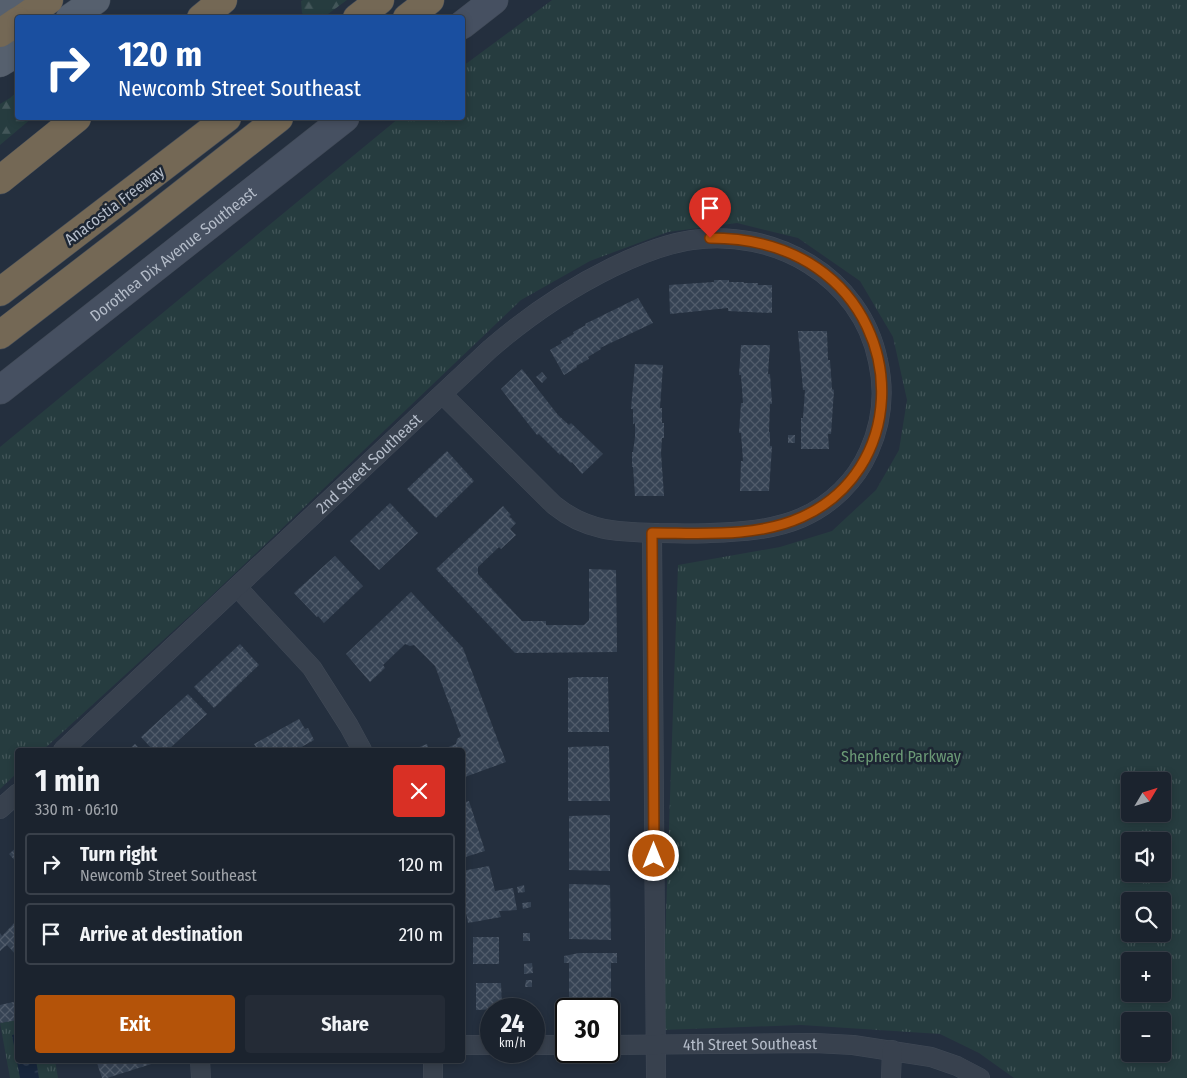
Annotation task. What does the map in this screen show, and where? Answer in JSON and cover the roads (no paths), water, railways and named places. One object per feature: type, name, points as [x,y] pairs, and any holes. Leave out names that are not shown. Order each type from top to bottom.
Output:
[{"type":"highway","points":[[27,15],[49,0]]},
{"type":"highway","points":[[205,15],[223,0]]},
{"type":"highway","points":[[362,15],[380,0]]},
{"type":"highway","points":[[411,15],[430,0]]},
{"type":"highway","points":[[0,33],[15,23]]},
{"type":"highway","points":[[0,180],[75,120]]},
{"type":"highway","name":"Anacostia Freeway","points":[[0,292],[224,120]]},
{"type":"highway","points":[[0,334],[276,120]]},
{"type":"main road","points":[[0,8],[10,0]]},
{"type":"main road","points":[[74,15],[96,0]]},
{"type":"main road","points":[[465,22],[494,0]]},
{"type":"main road","points":[[0,63],[15,54]]},
{"type":"main road","name":"Dorothea Dix Avenue Southeast","points":[[3,389],[342,120]]},
{"type":"street","name":"2nd Street Southeast","points":[[65,748],[490,348],[549,302],[581,283],[632,258],[662,246],[710,238],[758,242],[788,252],[819,269],[844,293],[864,322],[877,354],[882,389],[879,425],[866,458],[851,480],[832,500],[801,518],[784,524],[735,532],[652,533],[616,532],[601,529],[580,522],[566,514],[554,506],[442,394]]},
{"type":"street","points":[[652,533],[656,1078]]},
{"type":"street","points":[[237,587],[312,668],[361,748]]},
{"type":"street","points":[[0,809],[15,796]]},
{"type":"street","name":"4th Street Southeast","points":[[620,1045],[815,1043],[853,1045],[931,1057],[958,1066],[980,1078]]},
{"type":"street","points":[[465,1045],[480,1045]]},
{"type":"street","points":[[892,1050],[892,1078]]},
{"type":"street","points":[[200,1063],[201,1078]]},
{"type":"street","points":[[433,1063],[433,1078]]},
{"type":"water","points":[[15,1034],[15,1051],[12,1035]]},
{"type":"water","points":[[17,1063],[36,1063],[39,1078],[20,1078]]},
{"type":"park label","name":"Shepherd Parkway","points":[[901,756]]}]
